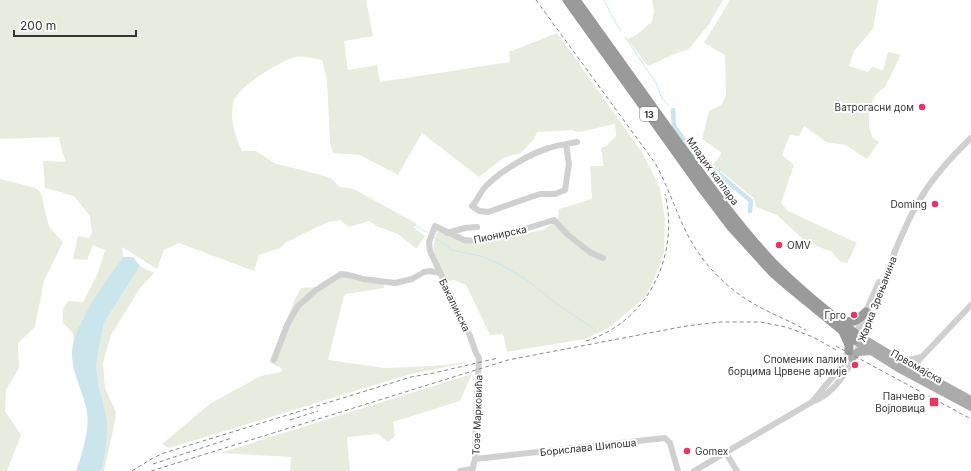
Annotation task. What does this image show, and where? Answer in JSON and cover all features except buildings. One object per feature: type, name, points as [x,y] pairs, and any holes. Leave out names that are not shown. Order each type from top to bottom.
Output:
[{"type":"highway","name":"Младих каплара","points":[[567,0],[722,215],[751,250],[788,286],[842,331]]},
{"type":"highway","name":"Младих каплара","points":[[576,0],[737,222],[777,266],[858,339]]},
{"type":"highway","points":[[838,320],[853,322],[858,320],[866,312]]},
{"type":"highway","points":[[842,331],[848,341],[850,355]]},
{"type":"highway","name":"13","points":[[842,331],[858,339]]},
{"type":"main road","name":"Првомајска","points":[[858,339],[873,352],[900,369],[971,407]]},
{"type":"main road","name":"Првомајска","points":[[858,339],[971,400]]},
{"type":"main road","points":[[850,355],[861,351],[873,352]]},
{"type":"street","name":"Жарка Зрењанина","points":[[694,471],[812,402],[836,375],[850,355],[858,339],[912,212],[928,186],[943,167],[971,138]]},
{"type":"street","points":[[566,144],[569,164],[567,186],[562,192],[531,197],[488,212],[479,211],[472,206],[484,188],[501,173],[530,156],[549,148],[566,144],[577,142]]},
{"type":"street","name":"Пионирска","points":[[440,273],[430,251],[429,242],[435,226],[464,240],[477,241],[502,236],[554,220],[567,234],[591,253],[603,258]]},
{"type":"street","points":[[447,233],[465,228],[477,227]]},
{"type":"street","name":"Жарка Зрењанина","points":[[858,339],[866,312],[896,249]]},
{"type":"street","name":"Бакалинска","points":[[274,360],[287,325],[298,306],[316,290],[341,274],[363,279],[395,283],[412,279],[424,272],[430,271],[440,273],[479,358]]},
{"type":"street","points":[[919,372],[917,364],[921,357],[971,305]]},
{"type":"street","points":[[902,362],[921,357]]},
{"type":"street","name":"Тозе Марковића","points":[[472,470],[475,459],[479,358]]},
{"type":"street","name":"Борислава Шипоша","points":[[475,459],[665,438],[670,443],[678,471]]},
{"type":"street","points":[[726,453],[737,471]]},
{"type":"street","points":[[460,471],[472,470]]},
{"type":"shaded area","points":[[0,0],[366,0],[373,36],[344,41],[348,70],[377,65],[380,82],[510,62],[509,52],[557,33],[643,154],[660,188],[665,219],[664,253],[655,277],[645,297],[610,327],[585,339],[507,352],[503,334],[490,335],[466,285],[453,280],[446,282],[433,249],[437,230],[471,244],[543,230],[558,220],[559,209],[592,199],[590,166],[604,166],[601,148],[605,147],[616,136],[615,124],[579,132],[572,130],[537,132],[534,139],[521,153],[503,158],[479,177],[422,133],[398,175],[360,155],[333,153],[330,142],[327,79],[322,60],[295,57],[288,59],[260,75],[237,95],[234,101],[232,121],[242,151],[256,151],[274,163],[331,178],[340,187],[354,189],[417,224],[413,227],[425,236],[416,249],[398,234],[376,226],[369,221],[349,227],[340,220],[329,222],[315,228],[285,243],[280,248],[259,255],[254,271],[179,243],[164,250],[157,269],[122,247],[123,257],[80,323],[75,356],[73,333],[63,323],[63,309],[68,301],[83,302],[98,273],[105,250],[93,245],[87,260],[73,259],[78,236],[89,238],[92,233],[90,216],[74,196],[45,188],[43,161],[66,162],[59,137],[0,139]]},
{"type":"shaded area","points":[[652,0],[723,0],[709,24],[689,49],[648,66],[627,39],[637,34],[652,22],[654,11]]},
{"type":"shaded area","points":[[730,0],[878,0],[873,29],[854,51],[849,66],[868,72],[872,67],[883,70],[888,52],[901,55],[885,87],[876,94],[872,102],[869,115],[869,127],[872,137],[879,142],[867,159],[845,145],[826,142],[804,126],[799,136],[790,135],[782,155],[794,165],[781,203],[788,211],[857,243],[847,263],[841,262],[831,251],[804,240],[777,215],[756,207],[754,198],[713,165],[722,153],[702,139],[709,111],[722,105],[726,94],[725,55],[704,43]]},
{"type":"shaded area","points":[[0,179],[36,188],[41,193],[49,227],[63,242],[44,281],[35,327],[18,343],[19,368],[6,390],[5,411],[21,435],[7,471],[0,471]]},
{"type":"shaded area","points":[[140,266],[154,273],[140,288],[111,335],[103,363],[105,388],[116,412],[104,471],[100,471],[103,466],[107,440],[96,365],[100,343],[104,323]]},
{"type":"shaded area","points":[[344,271],[359,276],[383,279],[384,288],[346,294],[344,296],[328,360],[385,368],[432,366],[471,362],[407,375],[169,448],[162,444],[211,403],[261,376],[281,372],[283,369],[269,362],[301,288],[319,287]]},
{"type":"shaded area","points":[[472,374],[460,401],[393,422],[395,436],[388,442],[378,434],[347,437],[350,471],[290,471],[291,457],[220,453]]},
{"type":"water","points":[[123,257],[133,257],[140,266],[104,323],[100,343],[96,365],[99,387],[107,420],[107,440],[103,466],[100,471],[76,471],[85,442],[88,418],[85,403],[74,370],[72,353],[73,344],[76,333],[87,311]]},
{"type":"waterway","points":[[604,0],[621,31]]},
{"type":"waterway","points":[[625,37],[656,83],[662,98],[668,105]]},
{"type":"waterway","points":[[673,110],[674,126],[694,153],[751,201],[750,211]]},
{"type":"waterway","points":[[413,224],[426,232]]},
{"type":"waterway","points":[[434,237],[452,250],[480,256],[496,262],[524,278],[557,304],[593,328]]},
{"type":"railway","points":[[536,0],[655,163],[691,241],[708,266],[730,287],[746,299],[806,330]]},
{"type":"railway","points":[[586,341],[608,332],[627,319],[642,302],[654,283],[663,262],[668,240],[668,217],[665,194]]},
{"type":"railway","points":[[151,471],[508,360],[686,326],[720,322],[760,322],[786,327],[797,331],[813,337],[838,351]]},
{"type":"railway","points":[[836,346],[971,419]]},
{"type":"railway","points":[[132,471],[164,453],[411,377],[498,358]]},
{"type":"railway","points":[[290,420],[318,411]]},
{"type":"railway","points":[[153,464],[232,438]]},
{"type":"place","name":"Ватрогасни дом","points":[[922,107]]},
{"type":"place","name":"Doming","points":[[935,204]]},
{"type":"place","name":"OMV","points":[[779,245]]},
{"type":"place","name":"Грго","points":[[854,315]]},
{"type":"place","name":"Споменик палим борцима Црвене армије","points":[[855,365]]},
{"type":"place","name":"Панчево Војловица","points":[[934,402]]},
{"type":"place","name":"Gomex","points":[[687,451]]}]
